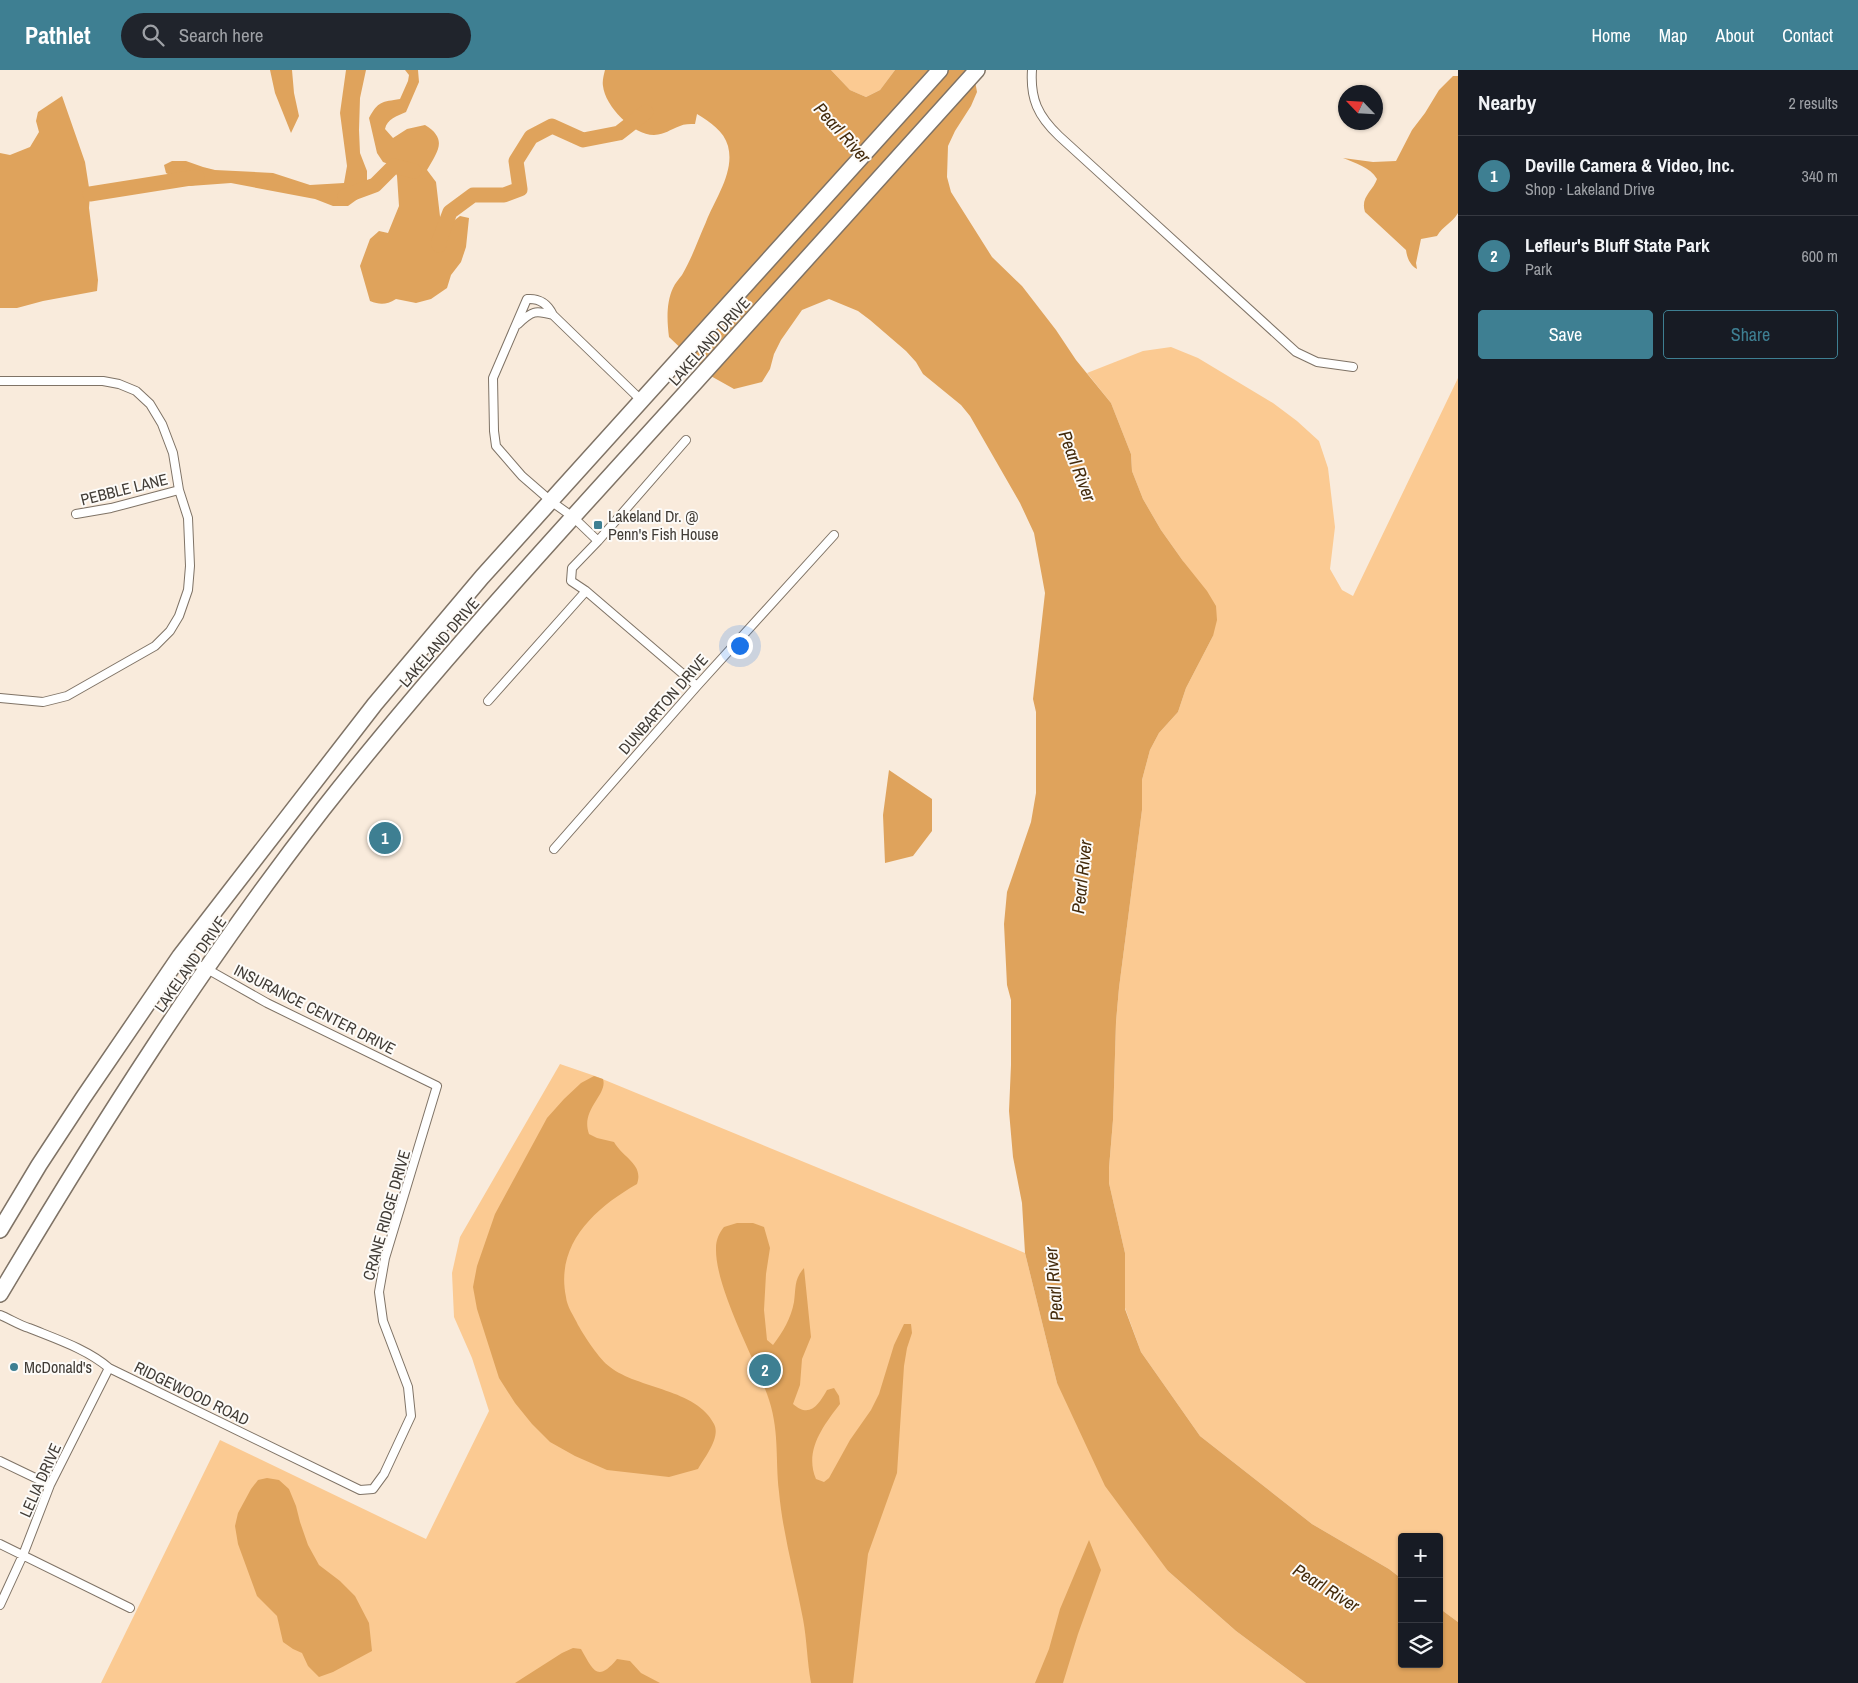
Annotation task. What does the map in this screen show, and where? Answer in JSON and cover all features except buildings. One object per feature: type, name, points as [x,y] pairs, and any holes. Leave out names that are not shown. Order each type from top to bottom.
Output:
[{"type":"highway","name":"LAKELAND DRIVE","points":[[0,1230],[39,1165],[83,1098],[180,956],[375,704],[482,577],[552,502],[940,70]]},
{"type":"highway","name":"LAKELAND DRIVE","points":[[0,1294],[92,1142],[207,969],[278,868],[396,718],[500,599],[977,70]]},
{"type":"street","points":[[1032,70],[1031,86],[1035,103],[1050,127],[1059,136],[1296,352],[1317,362],[1352,367]]},
{"type":"street","points":[[598,541],[522,476],[496,446],[492,378],[527,299],[540,300],[550,308],[553,315],[642,401]]},
{"type":"street","points":[[517,325],[531,313],[540,311],[553,315]]},
{"type":"street","points":[[0,381],[103,381],[119,384],[136,392],[150,404],[162,424],[173,452],[179,490],[188,518],[190,566],[188,590],[179,616],[170,631],[155,646],[66,696],[43,702],[0,698]]},
{"type":"street","points":[[686,440],[572,568],[571,581],[586,591],[697,686]]},
{"type":"street","name":"PEBBLE LANE","points":[[76,514],[111,508],[179,490]]},
{"type":"street","name":"DUNBARTON DRIVE","points":[[554,849],[697,686],[834,535]]},
{"type":"street","points":[[488,701],[586,591]]},
{"type":"street","name":"INSURANCE CENTER DRIVE","points":[[180,956],[267,1003],[437,1086]]},
{"type":"street","name":"CRANE RIDGE DRIVE","points":[[374,1489],[384,1474],[410,1416],[408,1387],[383,1321],[378,1292],[385,1258],[437,1086]]},
{"type":"street","name":"RIDGEWOOD ROAD","points":[[0,1315],[89,1354],[109,1368],[360,1490],[374,1489]]},
{"type":"street","name":"LELIA DRIVE","points":[[0,1605],[23,1555],[50,1485],[109,1368]]},
{"type":"street","points":[[0,1461],[50,1485]]},
{"type":"street","points":[[0,1544],[130,1608]]},
{"type":"shaded area","points":[[831,70],[895,70],[880,90],[866,97],[850,90]]},
{"type":"shaded area","points":[[1171,347],[1198,358],[1273,403],[1319,441],[1328,468],[1335,527],[1330,569],[1342,590],[1353,596],[1458,378],[1458,1622],[1443,1611],[1443,1533],[1398,1533],[1398,1576],[1312,1524],[1200,1436],[1141,1352],[1125,1308],[1125,1253],[1109,1183],[1109,1168],[1113,1120],[1116,1022],[1142,810],[1142,780],[1150,750],[1159,733],[1178,712],[1186,688],[1213,636],[1183,561],[1161,530],[1143,499],[1132,471],[1131,454],[1111,403],[1087,373],[1143,351]]},
{"type":"shaded area","points":[[560,1064],[595,1076],[1025,1253],[1057,1383],[1168,1571],[1236,1631],[1306,1683],[101,1683],[220,1440],[426,1539],[489,1411],[472,1358],[454,1317],[452,1273],[460,1237]]},
{"type":"water","points":[[270,70],[292,70],[299,116],[291,133],[275,93]]},
{"type":"water","points":[[346,70],[366,70],[360,98],[359,130],[360,153],[367,171],[367,182],[359,198],[348,206],[333,206],[315,199],[231,183],[190,186],[166,173],[164,165],[172,161],[186,161],[215,170],[273,173],[310,185],[344,183],[347,166],[340,113]]},
{"type":"water","points":[[405,70],[418,70],[419,82],[406,112],[390,120],[385,129],[393,138],[407,129],[425,125],[437,135],[439,146],[427,170],[436,182],[441,225],[447,226],[460,216],[469,218],[466,247],[461,262],[451,275],[447,288],[431,299],[416,303],[396,299],[380,304],[370,301],[360,266],[370,239],[379,231],[388,233],[399,206],[397,176],[394,166],[383,162],[377,153],[369,118],[375,108],[381,103],[400,99],[408,81],[409,75]]},
{"type":"water","name":"Pearl River","points":[[605,70],[831,70],[850,90],[866,97],[880,90],[895,70],[973,70],[977,92],[948,146],[947,177],[951,192],[992,257],[1022,286],[1056,330],[1076,360],[1111,403],[1131,454],[1132,471],[1143,499],[1161,530],[1207,591],[1216,606],[1217,620],[1213,636],[1186,688],[1178,712],[1159,733],[1150,750],[1142,780],[1142,810],[1116,1022],[1113,1120],[1109,1168],[1109,1183],[1125,1253],[1125,1309],[1141,1352],[1200,1436],[1312,1524],[1398,1576],[1398,1668],[1443,1668],[1443,1611],[1458,1622],[1458,1683],[1306,1683],[1236,1631],[1168,1571],[1105,1486],[1057,1383],[1025,1253],[1022,1203],[1013,1157],[1009,1111],[1011,1000],[1007,985],[1004,924],[1007,892],[1031,822],[1036,793],[1036,712],[1033,699],[1045,593],[1034,533],[1020,503],[970,416],[961,405],[923,374],[916,362],[906,351],[858,311],[829,299],[802,310],[781,340],[774,354],[770,369],[762,382],[734,389],[709,375],[669,337],[669,300],[675,284],[689,262],[723,185],[729,166],[728,146],[720,131],[697,114],[695,124],[682,125],[662,134],[646,134],[637,130],[614,110],[605,94],[603,78]]},
{"type":"water","points":[[1453,76],[1458,76],[1458,213],[1437,236],[1421,239],[1416,263],[1417,269],[1409,261],[1406,250],[1365,212],[1364,202],[1377,179],[1366,168],[1343,158],[1373,162],[1396,161],[1412,130],[1439,90]]},
{"type":"water","points":[[62,96],[85,162],[98,280],[97,291],[17,308],[0,308],[0,153],[10,155],[30,147],[39,132],[36,121],[38,112]]},
{"type":"water","points":[[889,770],[932,799],[932,831],[913,856],[885,863],[883,815]]},
{"type":"water","points":[[594,1076],[603,1079],[603,1085],[602,1091],[588,1117],[589,1134],[614,1142],[635,1166],[638,1171],[638,1177],[637,1184],[593,1216],[573,1244],[567,1260],[564,1278],[567,1301],[584,1336],[610,1367],[636,1380],[695,1403],[706,1412],[714,1424],[716,1429],[714,1441],[698,1469],[669,1477],[607,1470],[575,1456],[550,1442],[515,1403],[499,1378],[477,1309],[473,1287],[477,1266],[495,1214],[547,1118],[581,1083]]},
{"type":"water","points":[[737,1223],[753,1223],[764,1227],[770,1248],[764,1310],[767,1340],[773,1345],[789,1319],[793,1308],[797,1280],[804,1268],[811,1337],[802,1359],[800,1385],[793,1404],[804,1410],[809,1410],[817,1405],[827,1390],[834,1388],[839,1396],[840,1404],[827,1421],[817,1439],[812,1459],[816,1479],[824,1482],[829,1478],[850,1440],[871,1410],[879,1394],[894,1345],[904,1324],[911,1324],[912,1333],[904,1366],[897,1473],[868,1554],[853,1683],[811,1683],[803,1619],[781,1508],[774,1419],[761,1378],[728,1301],[717,1264],[716,1245],[719,1234],[724,1227]]},
{"type":"water","points":[[267,1478],[279,1480],[289,1489],[308,1545],[319,1565],[340,1581],[355,1596],[369,1623],[372,1651],[333,1672],[319,1677],[308,1666],[302,1653],[283,1642],[277,1616],[257,1596],[238,1544],[235,1526],[238,1513],[258,1480]]},
{"type":"water","points":[[1089,1540],[1101,1570],[1063,1683],[1035,1683],[1049,1649],[1060,1609]]},
{"type":"water","points":[[573,1648],[581,1649],[592,1668],[596,1671],[605,1671],[617,1659],[630,1661],[641,1673],[660,1683],[515,1683]]},
{"type":"waterway","points":[[439,245],[450,212],[473,195],[504,195],[520,189],[516,161],[531,137],[552,126],[583,140],[619,133],[646,112]]},
{"type":"waterway","points":[[345,196],[375,185],[394,166],[414,171]]},
{"type":"waterway","points":[[90,194],[197,177]]},
{"type":"place","name":"Lakeland Dr. @ Penn's Fish House","points":[[598,525]]},
{"type":"place","name":"Deville Camera & Video, Inc.","points":[[385,838]]},
{"type":"place","name":"McDonald's","points":[[14,1367]]},
{"type":"place","name":"Lefleur's Bluff State Park","points":[[765,1370]]}]
